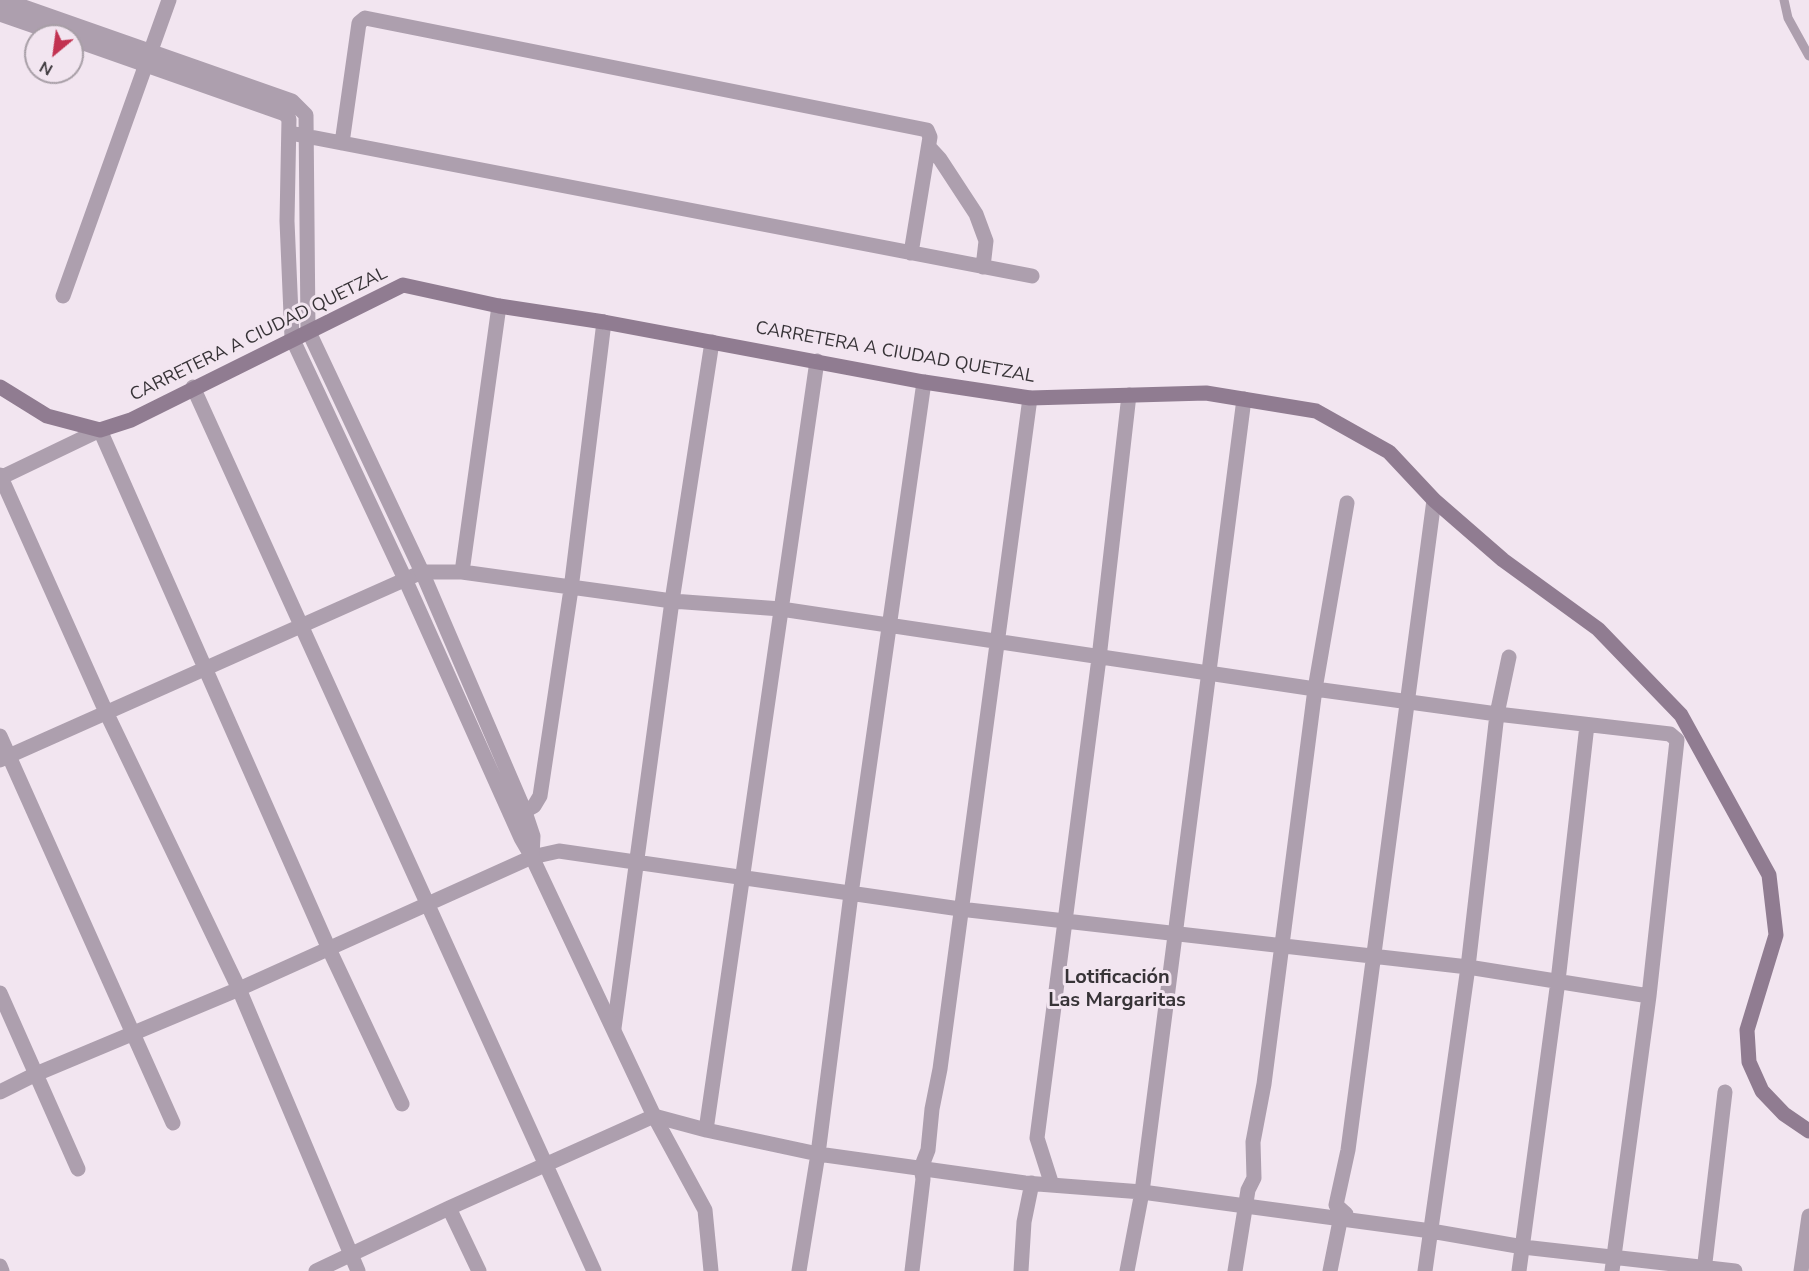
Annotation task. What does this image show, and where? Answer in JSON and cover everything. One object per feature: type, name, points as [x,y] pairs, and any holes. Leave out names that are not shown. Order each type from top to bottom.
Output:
[{"type":"main road","name":"CARRETERA A CIUDAD QUETZAL","points":[[100,430],[131,420],[193,387],[403,285],[499,306],[604,322],[924,382],[1030,398],[1206,393],[1316,411],[1389,452],[1434,500],[1503,560],[1598,629],[1682,715],[1769,875],[1776,934],[1747,1030],[1749,1062],[1762,1091],[1784,1114],[1809,1131]]},
{"type":"main road","points":[[0,387],[47,416],[100,430]]},
{"type":"street","points":[[4,0],[285,114],[289,119],[287,222],[292,339],[405,579],[476,718]]},
{"type":"street","points":[[63,296],[170,0]]},
{"type":"street","points":[[0,14],[29,24]]},
{"type":"street","points":[[342,143],[360,23],[365,18],[927,130],[930,137],[929,147],[911,253]]},
{"type":"street","points":[[84,42],[148,58],[292,101],[306,115],[308,330],[422,572],[476,718],[518,815],[533,836],[532,857],[654,1116],[705,1210],[711,1271]]},
{"type":"street","points":[[290,133],[1032,276]]},
{"type":"street","points":[[929,147],[940,159],[976,214],[986,241],[983,267]]},
{"type":"street","points":[[287,222],[306,222]]},
{"type":"street","points":[[289,278],[307,279]]},
{"type":"street","points":[[462,572],[499,306]]},
{"type":"street","points":[[518,815],[534,806],[540,796],[571,589],[604,322]]},
{"type":"street","points":[[614,1028],[672,601],[712,342]]},
{"type":"street","points":[[706,1130],[740,877],[817,361]]},
{"type":"street","points":[[799,1271],[818,1154],[851,894],[924,382]]},
{"type":"street","points":[[193,387],[594,1271]]},
{"type":"street","points":[[1052,1185],[1037,1138],[1099,658],[1129,395]]},
{"type":"street","points":[[912,1271],[923,1179],[921,1168],[928,1150],[940,1069],[1030,398]]},
{"type":"street","points":[[1127,1271],[1142,1192],[1244,399]]},
{"type":"street","points":[[358,1271],[239,989],[106,712],[0,477],[100,430],[329,949],[402,1104]]},
{"type":"street","points":[[351,462],[366,454]]},
{"type":"street","points":[[1330,1271],[1340,1221],[1346,1214],[1336,1205],[1348,1150],[1434,500]]},
{"type":"street","points":[[1235,1271],[1248,1190],[1254,1178],[1252,1142],[1264,1084],[1316,689],[1347,503]]},
{"type":"street","points":[[5,758],[422,572],[462,572],[571,589],[672,601],[781,609],[1316,689],[1497,714],[1670,734],[1677,740],[1649,996],[1613,1264]]},
{"type":"street","points":[[1425,1271],[1468,967],[1497,714],[1509,657]]},
{"type":"street","points":[[1519,1271],[1558,981],[1587,725]]},
{"type":"street","points":[[0,736],[5,758],[134,1032],[158,1094],[173,1123]]},
{"type":"street","points":[[0,1092],[36,1074],[239,989],[532,857],[559,851],[960,909],[1064,919],[1468,967],[1649,996]]},
{"type":"street","points":[[0,993],[78,1168]]},
{"type":"street","points":[[1704,1269],[1725,1092]]},
{"type":"street","points":[[316,1271],[449,1208],[654,1116],[706,1130],[818,1154],[1032,1183],[1142,1192],[1340,1221],[1431,1231],[1613,1264],[1735,1271]]},
{"type":"street","points":[[1021,1271],[1024,1222],[1032,1183]]},
{"type":"street","points":[[449,1208],[478,1271]]},
{"type":"street","points":[[1801,1271],[1809,1216]]},
{"type":"street","points":[[0,1266],[2,1271]]},
{"type":"lane","points":[[1784,0],[1788,18],[1809,56]]},
{"type":"district","name":"Lotificación Las Margaritas","points":[[1117,990]]}]
